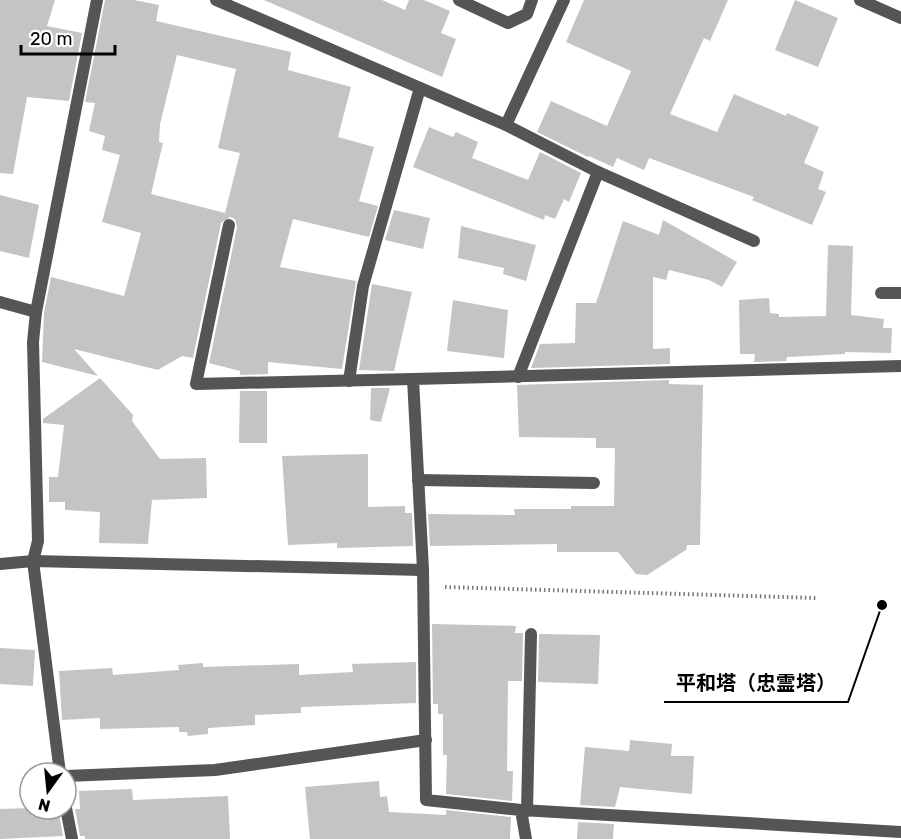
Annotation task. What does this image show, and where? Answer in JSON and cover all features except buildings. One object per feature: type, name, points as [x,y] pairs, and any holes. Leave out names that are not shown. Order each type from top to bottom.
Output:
[{"type":"street","points":[[58,761],[33,561],[38,542],[33,342],[36,312],[97,0]]},
{"type":"street","points":[[216,0],[506,125],[598,172],[754,241]]},
{"type":"street","points":[[459,0],[508,23],[526,14],[532,0]]},
{"type":"street","points":[[506,125],[564,0]]},
{"type":"street","points":[[860,0],[901,18]]},
{"type":"street","points":[[349,381],[363,286],[420,88]]},
{"type":"street","points":[[518,377],[598,172]]},
{"type":"street","points":[[229,225],[196,384],[901,366]]},
{"type":"street","points":[[881,293],[901,292]]},
{"type":"street","points":[[0,302],[36,312]]},
{"type":"street","points":[[413,379],[423,570],[426,800],[524,811],[900,834]]},
{"type":"street","points":[[418,480],[594,483]]},
{"type":"street","points":[[0,564],[33,561],[423,570]]},
{"type":"street","points":[[526,839],[524,811],[531,634]]},
{"type":"street","points":[[78,776],[215,770],[426,740]]},
{"type":"street","points":[[69,821],[72,839]]},
{"type":"path","points":[[423,587],[817,598]]},
{"type":"place","name":"平和塔（忠霊塔）","points":[[882,605]]}]
